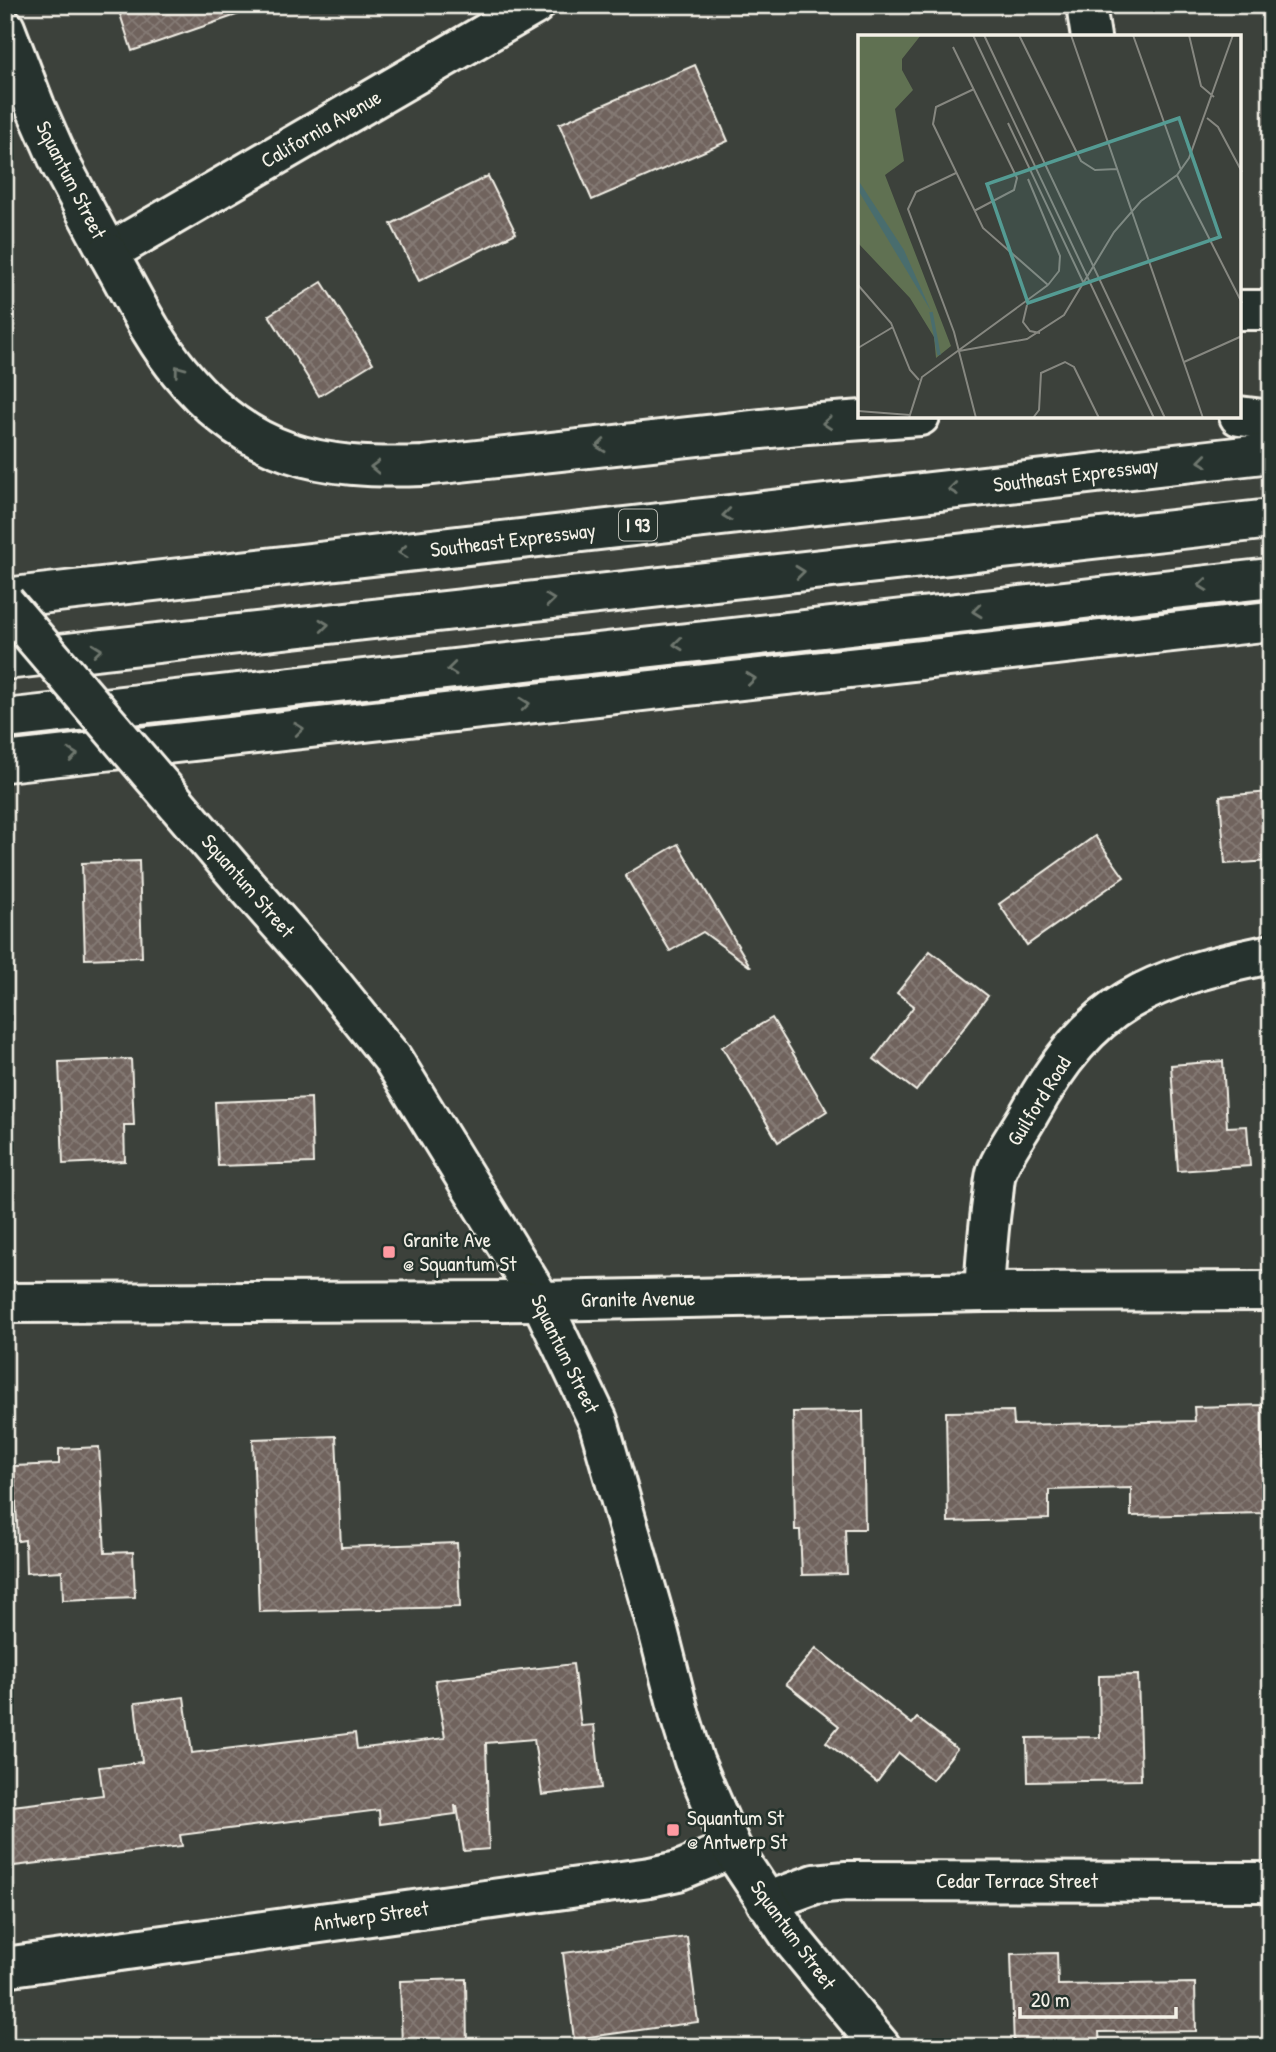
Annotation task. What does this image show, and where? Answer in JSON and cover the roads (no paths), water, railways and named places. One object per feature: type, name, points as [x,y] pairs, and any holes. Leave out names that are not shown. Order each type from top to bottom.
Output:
[{"type":"main road","name":"California Avenue","points":[[108,253],[535,5]]},
{"type":"main road","points":[[1086,5],[1091,35]]},
{"type":"main road","name":"Squantum Street","points":[[5,28],[61,165],[158,340],[178,371],[204,399],[234,426],[268,444],[304,458],[342,466],[381,468],[423,466],[807,424],[892,418]]},
{"type":"main road","points":[[1241,310],[1271,310]]},
{"type":"main road","points":[[1241,416],[1271,420]]},
{"type":"main road","name":"Southeast Expressway","points":[[5,600],[1271,453]]},
{"type":"main road","points":[[5,660],[1271,519]]},
{"type":"main road","points":[[5,719],[1271,578]]},
{"type":"main road","name":"Squantum Street","points":[[5,600],[325,975],[392,1058],[541,1301],[598,1421],[694,1761],[732,1849],[794,1942],[881,2047]]},
{"type":"main road","points":[[5,762],[1271,621]]},
{"type":"main road","name":"Guilford Road","points":[[984,1292],[988,1228],[997,1170],[1045,1083],[1063,1058],[1089,1029],[1119,1004],[1151,986],[1185,974],[1271,954]]},
{"type":"main road","name":"Granite Avenue","points":[[5,1303],[541,1301],[984,1292],[1271,1291]]},
{"type":"main road","name":"Antwerp Street","points":[[5,1967],[650,1877],[678,1871],[732,1849]]},
{"type":"main road","name":"Cedar Terrace Street","points":[[766,1902],[815,1884],[846,1881],[1271,1882]]},
{"type":"place","name":"Granite Ave @ Squantum St","points":[[389,1252]]},
{"type":"place","name":"Squantum St @ Antwerp St","points":[[673,1830]]}]
